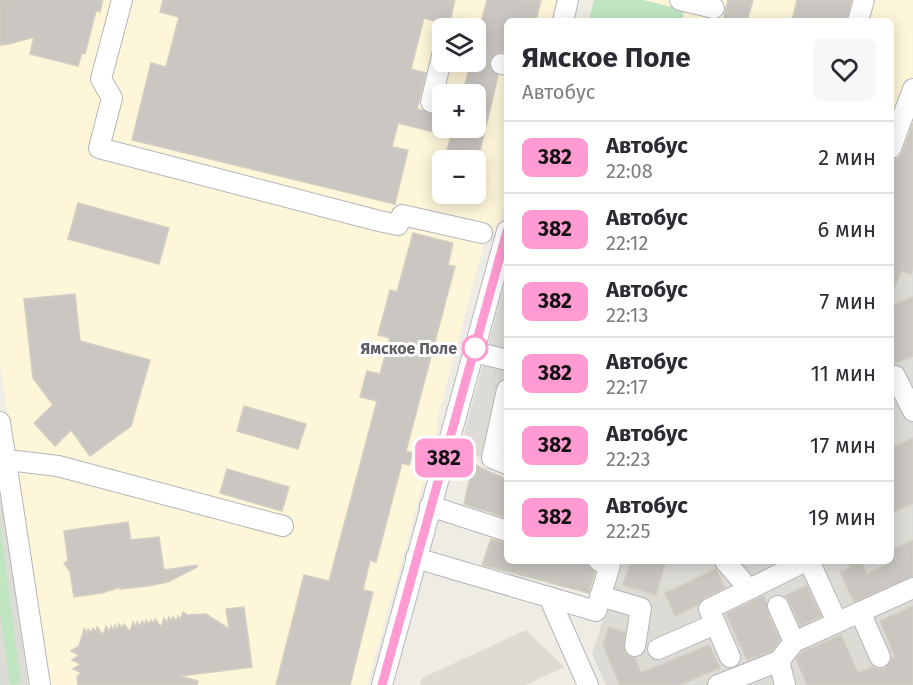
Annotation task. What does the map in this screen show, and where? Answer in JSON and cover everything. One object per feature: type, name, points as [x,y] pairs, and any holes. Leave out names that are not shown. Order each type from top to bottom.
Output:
[{"type":"street","points":[[122,0],[101,78],[112,98],[99,148],[379,221],[398,225],[402,215],[482,233]]},
{"type":"street","points":[[564,18],[568,0]]},
{"type":"street","points":[[859,18],[864,0]]},
{"type":"street","points":[[430,102],[438,72]]},
{"type":"street","points":[[894,140],[913,89]]},
{"type":"street","points":[[382,685],[504,242]]},
{"type":"street","points":[[474,352],[504,359]]},
{"type":"street","points":[[900,374],[913,411]]},
{"type":"street","points":[[504,404],[492,458],[504,463]]},
{"type":"street","points":[[0,422],[40,685]]},
{"type":"street","points":[[7,463],[16,461],[58,466],[283,526]]},
{"type":"street","points":[[430,506],[504,530]]},
{"type":"street","points":[[416,558],[596,611],[610,565],[607,564]]},
{"type":"street","points":[[728,564],[748,588]]},
{"type":"street","points":[[730,657],[708,609],[801,564]]},
{"type":"street","points":[[809,564],[837,622]]},
{"type":"street","points":[[718,685],[779,661],[794,642],[913,588]]},
{"type":"street","points":[[600,596],[641,608],[635,646]]},
{"type":"street","points":[[549,597],[588,685]]},
{"type":"street","points":[[778,606],[794,642]]},
{"type":"street","points":[[860,612],[880,657]]},
{"type":"street","points":[[658,649],[715,624]]},
{"type":"street","points":[[779,661],[785,685]]},
{"type":"shaded area","points":[[0,0],[556,0],[552,18],[504,18],[504,205],[497,232],[488,238],[483,247],[437,420],[438,427],[367,685],[49,685],[0,367]]},
{"type":"shaded area","points":[[643,0],[913,0],[913,185],[894,178],[894,18],[683,18],[684,10]]},
{"type":"shaded area","points":[[894,178],[913,185],[913,685],[606,685],[592,654],[620,564],[894,564]]},
{"type":"shaded area","points":[[504,287],[504,468],[460,449]]},
{"type":"shaded area","points":[[0,500],[5,517],[28,685],[0,685]]},
{"type":"shaded area","points":[[526,630],[564,667],[526,685],[420,685],[422,678]]},
{"type":"green space","points":[[594,0],[643,0],[684,10],[683,18],[590,18]]},
{"type":"green space","points":[[0,523],[21,683],[10,685],[0,612]]},
{"type":"building","points":[[0,0],[103,0],[100,12],[96,11],[85,54],[82,53],[78,66],[30,54],[34,37],[0,45]]},
{"type":"building","points":[[163,0],[455,0],[451,18],[432,18],[432,20],[424,18],[411,69],[426,73],[417,109],[432,113],[432,132],[398,123],[392,147],[408,150],[395,204],[132,140],[151,63],[166,67],[179,17],[160,12]]},
{"type":"building","points":[[487,0],[541,0],[537,18],[504,18],[504,52],[496,53],[489,61],[490,69],[498,76],[486,126],[486,84],[465,84],[468,72],[486,72],[486,18],[482,18]]},
{"type":"building","points":[[728,0],[753,0],[748,18],[724,18]]},
{"type":"building","points":[[797,0],[852,0],[847,18],[793,18]]},
{"type":"building","points":[[913,123],[913,268],[911,274],[901,271],[894,289],[894,159],[902,153]]},
{"type":"building","points":[[450,138],[483,138],[480,150],[447,150]]},
{"type":"building","points":[[78,203],[169,228],[159,264],[68,239]]},
{"type":"building","points":[[413,233],[453,243],[448,265],[455,266],[406,451],[413,453],[409,465],[402,463],[376,562],[370,560],[363,590],[373,592],[350,685],[276,685],[304,575],[329,581],[377,401],[360,397],[367,371],[380,374],[390,338],[378,335],[390,290],[397,292]]},
{"type":"building","points":[[75,294],[80,341],[150,360],[131,426],[90,456],[71,430],[55,446],[34,423],[53,405],[33,378],[24,299]]},
{"type":"building","points":[[913,297],[913,356],[894,364],[894,305]]},
{"type":"building","points":[[244,406],[306,424],[298,449],[237,431]]},
{"type":"building","points":[[913,438],[913,503],[894,512],[894,447]]},
{"type":"building","points":[[473,464],[504,479],[504,517],[464,504]]},
{"type":"building","points":[[227,469],[289,487],[282,511],[220,493]]},
{"type":"building","points":[[128,522],[131,540],[159,537],[164,570],[197,565],[197,567],[168,582],[120,589],[121,587],[102,593],[74,597],[70,572],[64,563],[68,561],[64,531]]},
{"type":"building","points":[[491,539],[504,542],[504,564],[588,564],[595,572],[589,593],[482,565]]},
{"type":"building","points":[[913,540],[913,576],[854,602],[840,572],[851,567],[850,564],[862,564],[867,574],[887,564],[894,564],[894,549]]},
{"type":"building","points":[[630,564],[665,564],[656,595],[623,585]]},
{"type":"building","points":[[716,569],[725,588],[675,616],[665,593]]},
{"type":"building","points":[[807,586],[821,616],[800,626],[789,601],[784,596]]},
{"type":"building","points":[[763,596],[780,640],[772,651],[747,660],[726,614]]},
{"type":"building","points":[[913,606],[913,685],[807,685],[796,659],[802,652],[841,635],[858,673],[873,667],[885,668],[895,657],[880,621]]},
{"type":"building","points":[[244,607],[252,667],[180,676],[198,681],[197,685],[78,685],[77,676],[82,673],[73,669],[81,664],[72,660],[79,655],[71,651],[79,646],[84,629],[87,633],[88,629],[91,633],[93,628],[96,632],[97,627],[103,635],[106,626],[109,631],[111,626],[114,630],[115,625],[118,629],[119,624],[122,628],[124,624],[130,632],[133,622],[136,627],[137,622],[140,626],[142,621],[145,625],[146,620],[149,624],[151,620],[154,624],[155,619],[161,627],[164,618],[167,622],[169,617],[171,621],[173,617],[176,621],[178,616],[180,620],[183,612],[187,615],[206,614],[229,629],[226,609]]},
{"type":"building","points":[[609,627],[625,632],[624,651],[628,656],[635,658],[641,673],[709,645],[720,668],[679,685],[620,685],[603,645]]},
{"type":"tunnel","points":[[486,60],[501,64]]},
{"type":"bus line","name":"382","points":[[382,685],[504,242]]},
{"type":"place","name":"Ямское Поле","points":[[475,348]]}]
